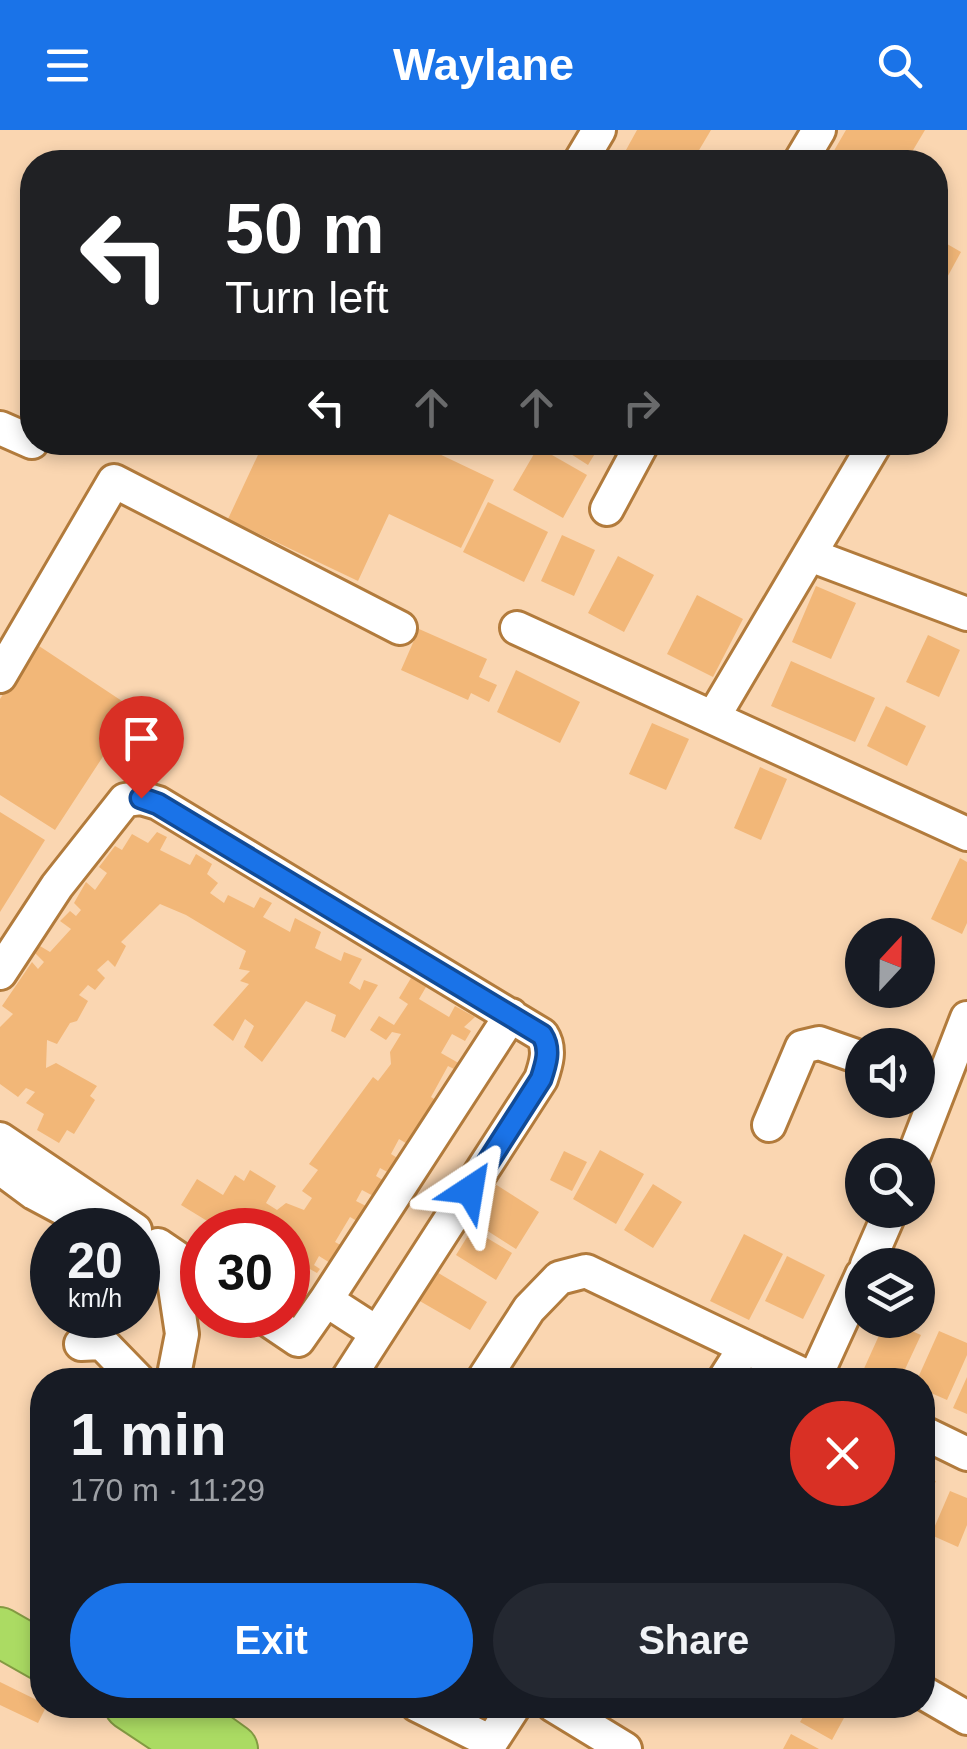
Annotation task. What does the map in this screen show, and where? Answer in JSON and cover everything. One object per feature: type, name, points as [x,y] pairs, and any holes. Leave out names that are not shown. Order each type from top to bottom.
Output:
[{"type":"highway","points":[[0,1604],[30,1621]]},
{"type":"highway","points":[[0,1632],[30,1649]]},
{"type":"highway","points":[[149,1718],[195,1749]]},
{"type":"highway","points":[[190,1718],[234,1749]]},
{"type":"street","points":[[606,509],[636,455]]},
{"type":"street","points":[[714,716],[868,455]]},
{"type":"street","points":[[0,676],[12,632],[114,481],[400,628]]},
{"type":"street","points":[[810,554],[967,614]]},
{"type":"street","points":[[516,628],[967,834]]},
{"type":"street","points":[[0,973],[56,886],[109,818],[125,800],[141,798],[158,804],[542,1035],[547,1042],[547,1061],[541,1079],[355,1368]]},
{"type":"street","points":[[310,1323],[511,1015]]},
{"type":"street","points":[[935,1072],[967,1018]]},
{"type":"street","points":[[768,1125],[802,1047],[819,1043],[845,1052]]},
{"type":"street","points":[[0,1139],[102,1208]]},
{"type":"street","points":[[0,1168],[62,1208]]},
{"type":"street","points":[[160,1265],[173,1274],[182,1334],[175,1368]]},
{"type":"street","points":[[491,1368],[530,1309],[559,1278],[586,1271],[789,1368]]},
{"type":"street","points":[[326,1300],[376,1333]]},
{"type":"street","points":[[819,1368],[845,1312]]},
{"type":"street","points":[[81,1344],[102,1343],[126,1368]]},
{"type":"street","points":[[732,1368],[746,1347]]},
{"type":"street","points":[[935,1438],[967,1454]]},
{"type":"street","points":[[935,1700],[967,1718]]},
{"type":"street","points":[[440,1718],[488,1746],[506,1718]]},
{"type":"street","points":[[574,1718],[625,1749]]},
{"type":"building","points":[[637,130],[711,130],[699,150],[626,150]]},
{"type":"building","points":[[846,130],[925,130],[913,150],[834,150]]},
{"type":"building","points":[[948,244],[961,252],[948,276]]},
{"type":"building","points":[[258,455],[441,455],[494,480],[461,548],[389,514],[358,581],[228,519]]},
{"type":"building","points":[[533,455],[552,455],[587,475],[563,518],[513,490]]},
{"type":"building","points":[[572,455],[594,455],[588,465]]},
{"type":"building","points":[[488,502],[548,532],[524,582],[463,552]]},
{"type":"building","points":[[562,535],[595,550],[574,596],[541,581]]},
{"type":"building","points":[[618,556],[654,575],[624,632],[588,613]]},
{"type":"building","points":[[816,586],[856,603],[831,659],[792,642]]},
{"type":"building","points":[[697,595],[743,619],[713,677],[667,654]]},
{"type":"building","points":[[419,629],[487,659],[479,677],[497,685],[489,702],[471,693],[468,700],[401,670]]},
{"type":"building","points":[[928,635],[960,650],[939,697],[906,682]]},
{"type":"building","points":[[36,644],[134,709],[55,830],[0,795],[0,699]]},
{"type":"building","points":[[791,661],[875,698],[855,742],[771,706]]},
{"type":"building","points":[[516,670],[580,702],[560,743],[497,712]]},
{"type":"building","points":[[886,706],[926,726],[907,766],[867,746]]},
{"type":"building","points":[[652,723],[689,739],[666,790],[629,774]]},
{"type":"building","points":[[760,767],[787,779],[761,840],[734,828]]},
{"type":"building","points":[[0,812],[45,840],[0,912]]},
{"type":"building","points":[[157,832],[167,837],[160,850],[190,865],[196,854],[212,864],[207,874],[218,883],[210,893],[224,903],[228,895],[254,908],[260,897],[272,903],[263,917],[290,932],[295,918],[321,932],[315,948],[341,961],[344,952],[362,959],[349,983],[360,990],[364,980],[378,985],[345,1038],[331,1031],[336,1015],[306,1001],[262,1062],[244,1047],[254,1026],[245,1019],[233,1041],[213,1025],[249,984],[240,981],[250,971],[239,969],[246,951],[160,904],[121,942],[126,946],[115,967],[108,960],[97,970],[105,978],[95,990],[88,985],[79,995],[88,1001],[77,1021],[70,1023],[57,1044],[47,1040],[46,1068],[56,1063],[97,1086],[90,1096],[95,1100],[74,1134],[67,1130],[59,1143],[37,1130],[44,1114],[26,1103],[35,1092],[26,1088],[18,1097],[0,1084],[0,1027],[13,1014],[2,1006],[32,962],[38,969],[44,962],[34,952],[40,946],[50,952],[71,929],[60,921],[70,911],[76,916],[81,910],[74,903],[86,882],[95,890],[107,873],[99,867],[115,846],[122,850],[132,834],[148,843]]},
{"type":"building","points":[[960,858],[967,862],[967,923],[962,934],[931,918]]},
{"type":"building","points":[[411,978],[426,987],[419,999],[449,1017],[455,1006],[475,1017],[464,1027],[471,1031],[465,1041],[452,1034],[441,1053],[462,1065],[458,1071],[448,1066],[431,1097],[439,1102],[414,1148],[399,1139],[391,1154],[399,1159],[391,1174],[380,1168],[376,1176],[386,1182],[377,1198],[362,1190],[356,1201],[366,1206],[357,1221],[350,1217],[335,1242],[346,1248],[335,1266],[319,1256],[314,1265],[320,1269],[317,1273],[310,1269],[310,1208],[305,1208],[312,1198],[302,1191],[318,1170],[309,1164],[373,1077],[378,1081],[391,1064],[390,1052],[401,1034],[392,1032],[386,1040],[370,1030],[379,1016],[394,1025],[408,1004],[399,998]]},
{"type":"building","points":[[600,1150],[644,1174],[616,1224],[573,1199]]},
{"type":"building","points":[[564,1151],[587,1162],[572,1191],[550,1180]]},
{"type":"building","points":[[250,1170],[276,1186],[266,1203],[274,1208],[181,1205],[197,1179],[223,1195],[235,1175],[244,1181]]},
{"type":"building","points":[[495,1184],[539,1212],[516,1249],[472,1221]]},
{"type":"building","points":[[653,1184],[682,1202],[653,1248],[624,1230]]},
{"type":"building","points":[[472,1229],[512,1253],[496,1280],[456,1255]]},
{"type":"building","points":[[744,1234],[783,1254],[749,1320],[710,1301]]},
{"type":"building","points":[[787,1256],[825,1275],[803,1319],[765,1301]]},
{"type":"building","points":[[435,1271],[487,1302],[470,1330],[418,1300]]},
{"type":"building","points":[[939,1331],[967,1343],[967,1355],[947,1400],[935,1395],[935,1368],[922,1368]]},
{"type":"building","points":[[878,1338],[920,1338],[906,1368],[864,1368]]},
{"type":"building","points":[[967,1377],[967,1414],[953,1408]]},
{"type":"building","points":[[950,1491],[967,1498],[967,1525],[958,1547],[935,1537],[935,1526]]},
{"type":"building","points":[[0,1682],[30,1697],[30,1718],[40,1718],[38,1723],[0,1705]]},
{"type":"building","points":[[802,1718],[844,1718],[832,1740],[800,1722]]},
{"type":"building","points":[[791,1734],[819,1749],[783,1749]]},
{"type":"route","points":[[141,798],[158,804],[542,1035],[547,1042],[547,1061],[541,1079],[470,1190]]}]
